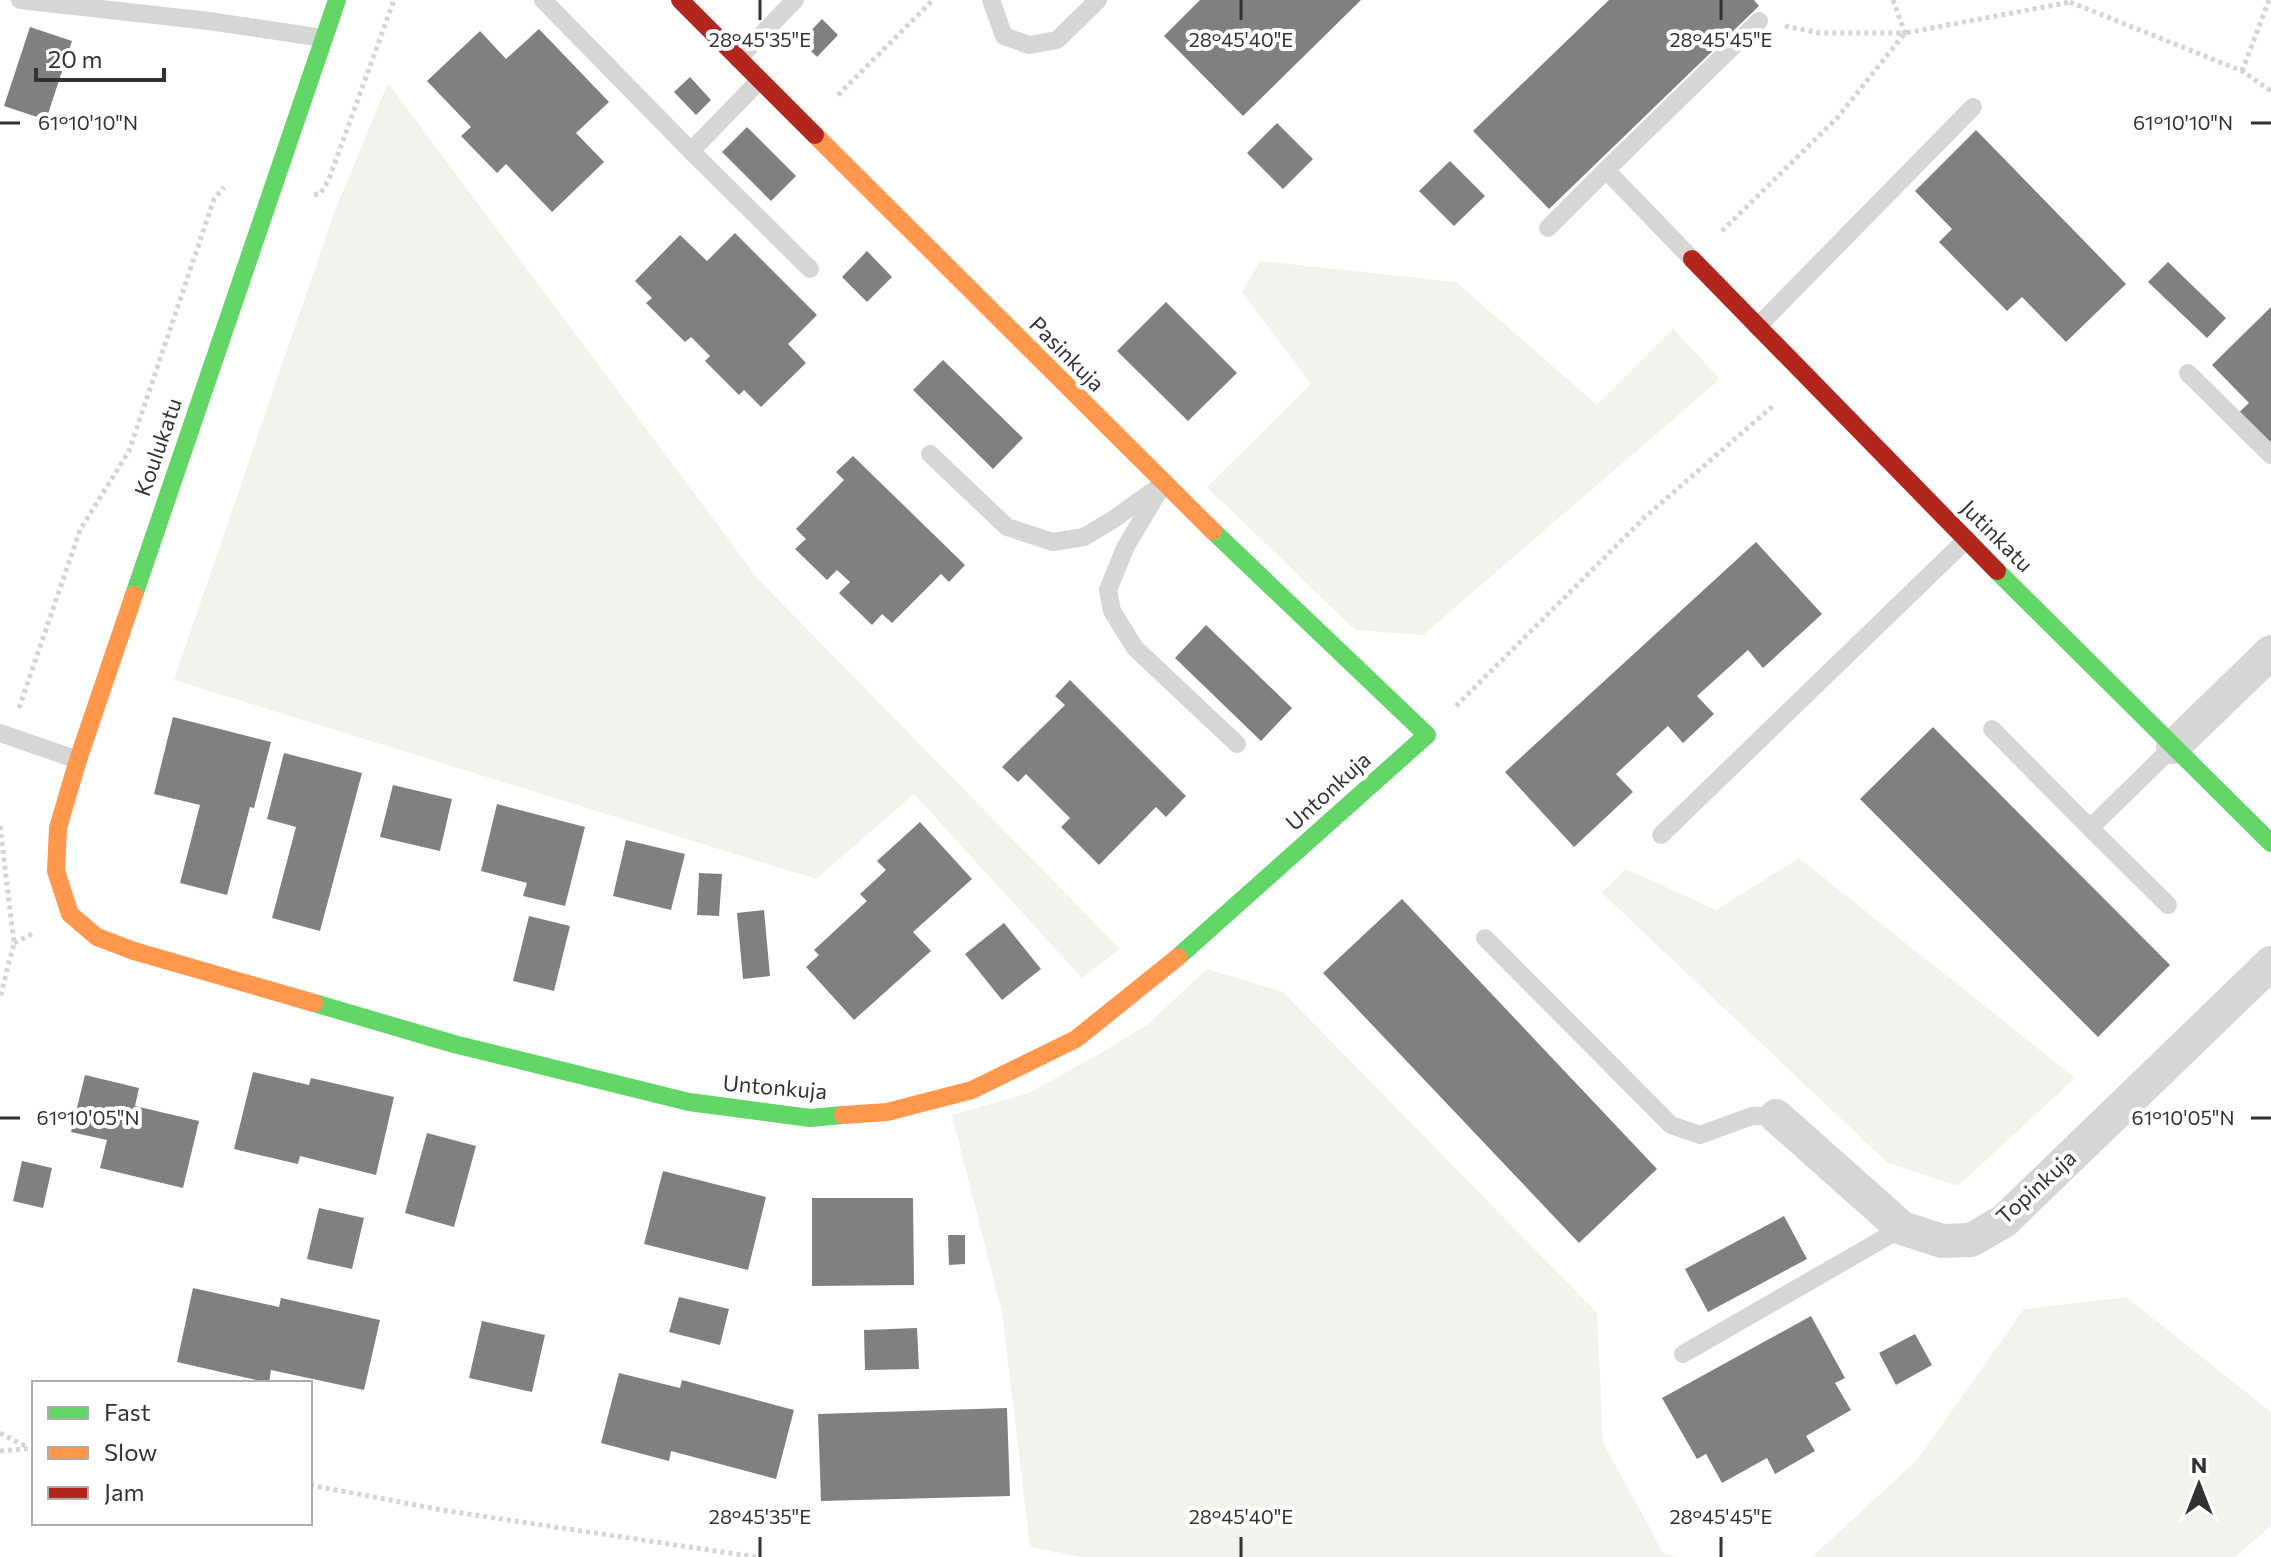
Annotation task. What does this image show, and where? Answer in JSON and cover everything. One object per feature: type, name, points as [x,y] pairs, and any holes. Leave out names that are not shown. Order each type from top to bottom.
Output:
[{"type":"street","name":"Koulukatu","points":[[70,914],[56,871],[58,828],[78,760],[337,0]]},
{"type":"street","name":"Pasinkuja","points":[[680,0],[1163,484],[1427,735]]},
{"type":"street","name":"Jutinkatu","points":[[1692,259],[2271,843]]},
{"type":"street","points":[[2173,747],[2271,652]]},
{"type":"street","name":"Untonkuja","points":[[70,914],[97,937],[134,951],[454,1044],[689,1102],[810,1118],[887,1112],[972,1090],[1076,1039],[1200,939],[1427,735]]},
{"type":"street","name":"Topinkuja","points":[[1776,1116],[1902,1228],[1942,1241],[1971,1240],[2004,1221],[2271,963]]},
{"type":"lane","points":[[20,0],[209,21],[323,38]]},
{"type":"lane","points":[[543,0],[810,269]]},
{"type":"lane","points":[[738,59],[795,0]]},
{"type":"lane","points":[[991,0],[1004,36],[1029,45],[1057,40],[1098,0]]},
{"type":"lane","points":[[1548,228],[1759,21]]},
{"type":"lane","points":[[691,151],[760,80]]},
{"type":"lane","points":[[1757,327],[1973,107]]},
{"type":"lane","points":[[1606,170],[1692,259]]},
{"type":"lane","points":[[2188,373],[2271,455]]},
{"type":"lane","points":[[930,454],[1007,527],[1053,542],[1084,537],[1163,484]]},
{"type":"lane","points":[[1163,484],[1125,548],[1108,590],[1112,611],[1135,648],[1237,744]]},
{"type":"lane","points":[[1661,835],[1967,539]]},
{"type":"lane","points":[[1992,729],[2168,905]]},
{"type":"lane","points":[[0,733],[78,760]]},
{"type":"lane","points":[[2090,828],[2173,747]]},
{"type":"lane","points":[[1485,938],[1671,1125],[1700,1135],[1752,1116],[1776,1116]]},
{"type":"lane","points":[[1683,1354],[1902,1228]]},
{"type":"path","points":[[825,95],[839,95],[933,0]]},
{"type":"path","points":[[1893,0],[1905,33]]},
{"type":"path","points":[[2242,71],[2269,0]]},
{"type":"path","points":[[1759,21],[1820,33],[1905,33],[2068,1],[2242,71],[2271,91]]},
{"type":"path","points":[[1692,259],[1838,117],[1905,33]]},
{"type":"path","points":[[1427,735],[1645,517],[1806,377]]},
{"type":"path","points":[[0,826],[14,943],[0,998]]},
{"type":"path","points":[[0,1433],[31,1447]]},
{"type":"path","points":[[0,1451],[31,1447]]},
{"type":"path","points":[[312,1485],[448,1511],[756,1557]]},
{"type":"shaded area","points":[[388,83],[758,579],[1120,949],[1082,978],[914,794],[816,879],[174,680],[334,213]]},
{"type":"shaded area","points":[[1260,261],[1456,282],[1597,405],[1673,329],[1720,379],[1423,635],[1355,630],[1207,487],[1311,384],[1242,292]]},
{"type":"shaded area","points":[[1799,858],[2075,1078],[1958,1186],[1888,1163],[1602,893],[1626,869],[1716,910]]},
{"type":"shaded area","points":[[1207,969],[1283,992],[1597,1313],[1603,1443],[1664,1554],[1678,1557],[1080,1557],[1030,1547],[1002,1312],[952,1115],[1029,1093],[1101,1053],[1148,1024]]},
{"type":"shaded area","points":[[2126,1297],[2271,1412],[2271,1526],[2235,1557],[1812,1557],[1917,1460],[2024,1309]]},
{"type":"building","points":[[1200,0],[1361,0],[1243,116],[1164,36]]},
{"type":"building","points":[[1609,0],[1754,0],[1759,6],[1549,209],[1473,131]]},
{"type":"building","points":[[822,19],[838,35],[817,57],[801,41]]},
{"type":"building","points":[[30,27],[72,41],[46,120],[4,106]]},
{"type":"building","points":[[539,29],[609,102],[576,133],[604,162],[552,212],[506,164],[497,173],[461,136],[471,127],[427,81],[480,31],[506,59]]},
{"type":"building","points":[[690,77],[711,100],[696,115],[674,92]]},
{"type":"building","points":[[1277,123],[1313,159],[1283,189],[1247,153]]},
{"type":"building","points":[[747,127],[796,176],[771,201],[722,152]]},
{"type":"building","points":[[1976,130],[2126,284],[2066,342],[2022,297],[2007,311],[1939,242],[1952,229],[1915,191]]},
{"type":"building","points":[[1450,161],[1485,196],[1454,226],[1419,191]]},
{"type":"building","points":[[735,233],[817,315],[788,344],[806,363],[761,407],[744,390],[739,395],[705,361],[710,356],[691,337],[685,342],[646,303],[652,298],[635,281],[680,235],[707,261]]},
{"type":"building","points":[[867,251],[892,277],[867,302],[842,277]]},
{"type":"building","points":[[2168,262],[2226,318],[2207,338],[2148,282]]},
{"type":"building","points":[[1166,302],[1237,373],[1188,421],[1117,351]]},
{"type":"building","points":[[2271,307],[2271,453],[2235,416],[2249,403],[2212,365]]},
{"type":"building","points":[[943,360],[1023,438],[993,469],[913,390]]},
{"type":"building","points":[[853,456],[965,565],[949,582],[941,574],[892,623],[882,614],[872,625],[839,593],[850,582],[837,570],[827,580],[795,549],[806,539],[796,529],[844,480],[836,472]]},
{"type":"building","points":[[1756,542],[1822,614],[1763,668],[1748,650],[1697,696],[1714,714],[1683,743],[1668,726],[1616,774],[1633,792],[1574,847],[1505,772]]},
{"type":"building","points":[[1206,625],[1292,708],[1261,741],[1175,658]]},
{"type":"building","points":[[1070,680],[1186,796],[1166,817],[1156,807],[1099,865],[1061,827],[1070,818],[1026,774],[1018,782],[1002,767],[1065,705],[1055,696]]},
{"type":"building","points":[[173,717],[271,742],[227,895],[180,883],[200,805],[154,794]]},
{"type":"building","points":[[1933,727],[2170,965],[2098,1037],[1860,799]]},
{"type":"building","points":[[284,753],[362,773],[320,931],[272,918],[296,827],[267,819]]},
{"type":"building","points":[[393,785],[452,799],[440,851],[380,837]]},
{"type":"building","points":[[497,804],[585,827],[565,906],[523,896],[527,883],[481,871]]},
{"type":"building","points":[[920,822],[972,879],[913,932],[931,951],[854,1020],[806,967],[819,955],[814,950],[867,901],[860,894],[886,870],[877,861]]},
{"type":"building","points":[[626,840],[685,854],[671,910],[613,896]]},
{"type":"building","points":[[699,873],[722,874],[719,916],[697,915]]},
{"type":"building","points":[[1402,899],[1657,1169],[1579,1243],[1323,973]]},
{"type":"building","points":[[764,910],[770,976],[743,979],[737,913]]},
{"type":"building","points":[[529,916],[570,926],[554,991],[513,981]]},
{"type":"building","points":[[1004,923],[1041,969],[1002,1000],[965,954]]},
{"type":"building","points":[[253,1072],[309,1085],[311,1078],[394,1097],[376,1175],[300,1156],[298,1164],[234,1149]]},
{"type":"building","points":[[85,1075],[139,1088],[135,1106],[199,1121],[183,1188],[100,1168],[107,1140],[71,1132]]},
{"type":"building","points":[[427,1133],[476,1146],[454,1227],[405,1213]]},
{"type":"building","points":[[22,1161],[52,1168],[43,1208],[13,1201]]},
{"type":"building","points":[[663,1171],[766,1197],[748,1270],[644,1244]]},
{"type":"building","points":[[812,1198],[913,1198],[914,1285],[812,1286]]},
{"type":"building","points":[[319,1208],[364,1218],[352,1269],[307,1259]]},
{"type":"building","points":[[1784,1216],[1807,1259],[1708,1312],[1685,1269]]},
{"type":"building","points":[[948,1235],[965,1235],[965,1264],[949,1265]]},
{"type":"building","points":[[193,1288],[279,1307],[281,1298],[380,1320],[364,1390],[271,1370],[269,1381],[260,1381],[177,1362]]},
{"type":"building","points":[[679,1297],[729,1309],[720,1345],[669,1332]]},
{"type":"building","points":[[1811,1316],[1845,1378],[1835,1383],[1851,1410],[1806,1436],[1815,1451],[1775,1474],[1767,1458],[1722,1483],[1706,1454],[1697,1459],[1662,1398]]},
{"type":"building","points":[[482,1321],[545,1335],[532,1392],[469,1378]]},
{"type":"building","points":[[917,1328],[919,1369],[865,1370],[864,1330]]},
{"type":"building","points":[[1915,1334],[1932,1365],[1896,1385],[1879,1353]]},
{"type":"building","points":[[619,1373],[680,1388],[682,1380],[794,1410],[776,1479],[671,1451],[669,1461],[601,1443]]},
{"type":"building","points":[[1007,1408],[1010,1496],[821,1501],[818,1414]]},
{"type":"traffic: fast","points":[[134,595],[337,0]]},
{"type":"traffic: fast","points":[[1178,957],[1427,735],[1213,531]]},
{"type":"traffic: fast","points":[[1997,571],[2271,843]]},
{"type":"traffic: fast","points":[[314,1003],[454,1044],[689,1102],[810,1118],[843,1115]]},
{"type":"traffic: slow","points":[[815,135],[1213,531]]},
{"type":"traffic: slow","points":[[134,595],[58,828],[56,871],[70,914],[97,937],[134,951],[314,1003]]},
{"type":"traffic: slow","points":[[843,1115],[887,1112],[972,1090],[1076,1039],[1178,957]]},
{"type":"traffic: jam","points":[[680,0],[815,135]]},
{"type":"traffic: jam","points":[[1692,259],[1997,571]]}]
